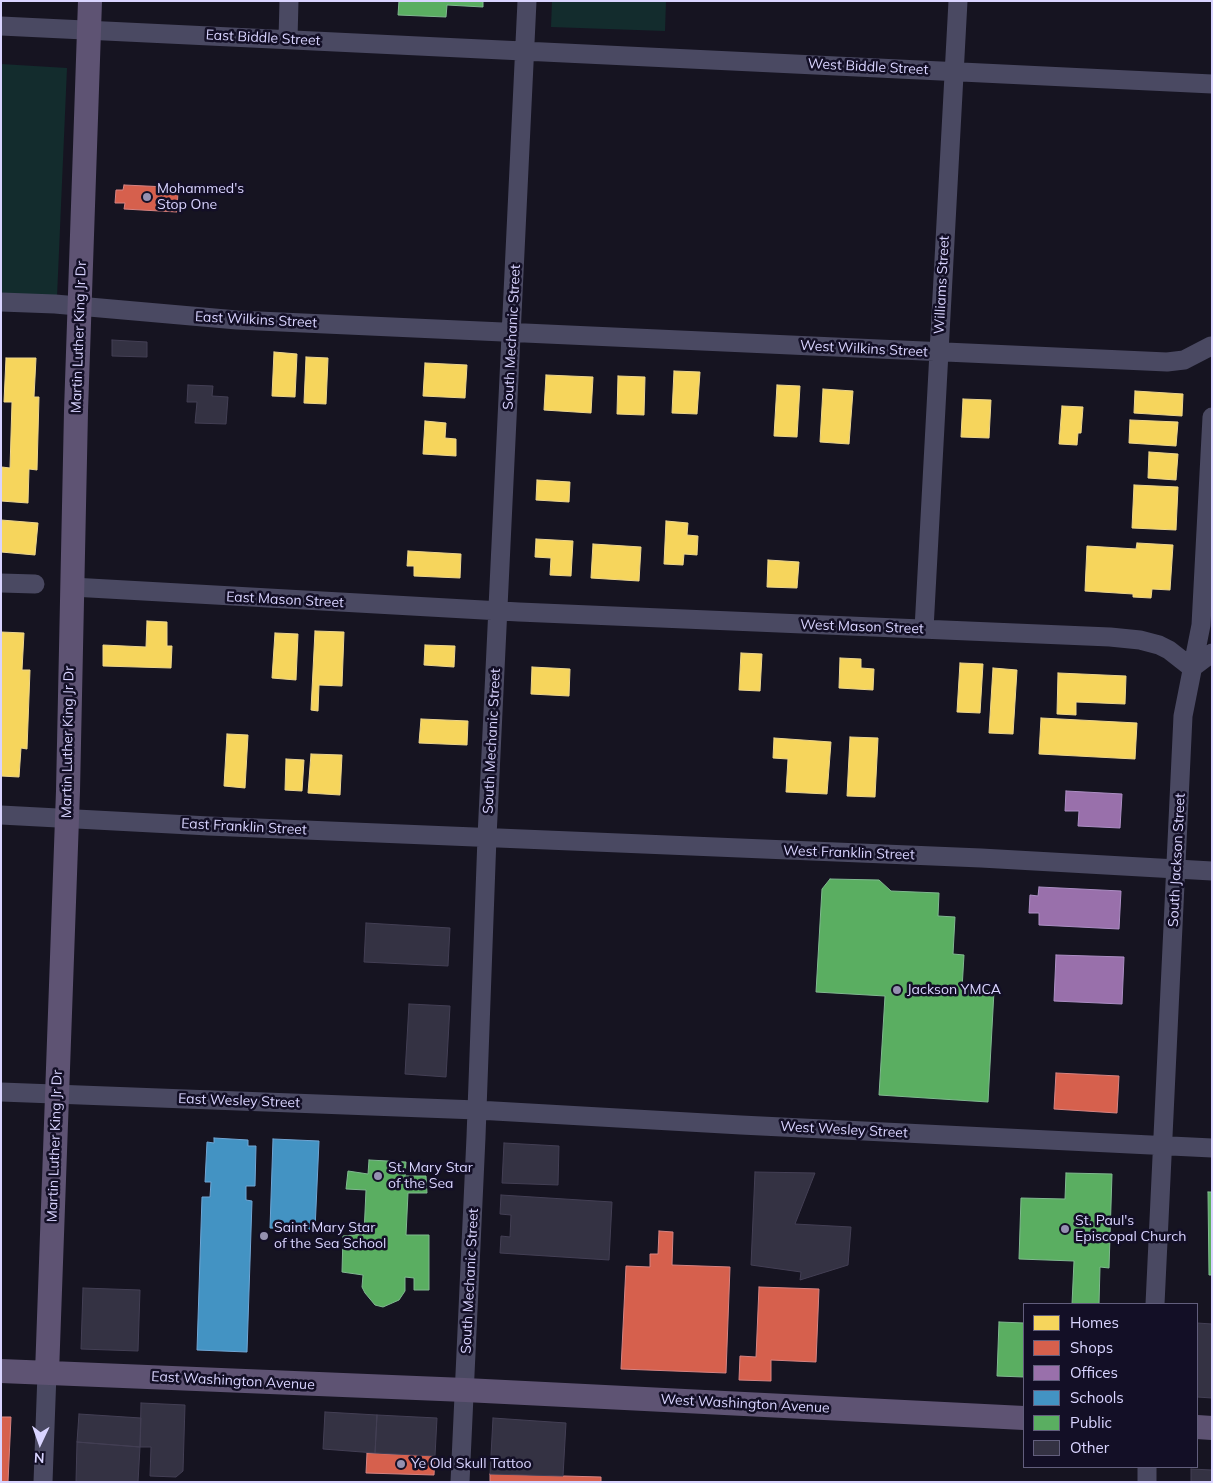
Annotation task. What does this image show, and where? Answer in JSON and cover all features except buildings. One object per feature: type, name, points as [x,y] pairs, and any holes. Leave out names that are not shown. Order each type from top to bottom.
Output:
[{"type":"main road","name":"Martin Luther King Jr Dr","points":[[47,1373],[67,818],[72,587],[90,1]]},
{"type":"main road","name":"East Washington Avenue","points":[[1,1371],[465,1390]]},
{"type":"main road","name":"West Washington Avenue","points":[[465,1390],[1023,1418]]},
{"type":"main road","points":[[1198,1427],[1212,1428]]},
{"type":"street","points":[[288,39],[289,1]]},
{"type":"street","name":"South Mechanic Street","points":[[460,1482],[487,837],[527,1]]},
{"type":"street","name":"Williams Street","points":[[924,630],[958,1]]},
{"type":"street","name":"East Biddle Street","points":[[1,26],[525,51]]},
{"type":"street","name":"West Biddle Street","points":[[525,51],[1212,84]]},
{"type":"street","name":"East Wilkins Street","points":[[1,302],[237,320],[512,333]]},
{"type":"street","name":"West Wilkins Street","points":[[512,333],[1167,362],[1184,360],[1212,345]]},
{"type":"street","name":"South Jackson Street","points":[[1155,1303],[1184,716],[1202,611],[1212,417]]},
{"type":"street","points":[[1,582],[35,584]]},
{"type":"street","name":"East Mason Street","points":[[72,587],[499,611]]},
{"type":"street","name":"West Mason Street","points":[[499,611],[1132,638],[1169,650],[1192,668]]},
{"type":"street","points":[[1202,611],[1203,624],[1212,636]]},
{"type":"street","points":[[1192,668],[1212,653]]},
{"type":"street","name":"East Franklin Street","points":[[1,815],[209,826],[487,837]]},
{"type":"street","name":"West Franklin Street","points":[[487,837],[1212,871]]},
{"type":"street","name":"East Wesley Street","points":[[1,1092],[477,1110]]},
{"type":"street","name":"West Wesley Street","points":[[477,1110],[1212,1148]]},
{"type":"street","name":"Martin Luther King Jr Dr","points":[[43,1482],[47,1373]]},
{"type":"street","points":[[1147,1482],[1148,1468]]},
{"type":"green space","points":[[552,1],[666,1],[665,31],[551,27]]},
{"type":"green space","points":[[1,64],[67,68],[57,297],[1,295]]},
{"type":"place","name":"Mohammed's Stop One","points":[[147,197]]},
{"type":"place","name":"Jackson YMCA","points":[[897,990]]},
{"type":"place","name":"St. Mary Star of the Sea","points":[[378,1176]]},
{"type":"place","name":"St. Paul's Episcopal Church","points":[[1065,1229]]},
{"type":"place","name":"Saint Mary Star of the Sea School","points":[[264,1236]]},
{"type":"place","name":"Ye Old Skull Tattoo","points":[[401,1464]]}]
